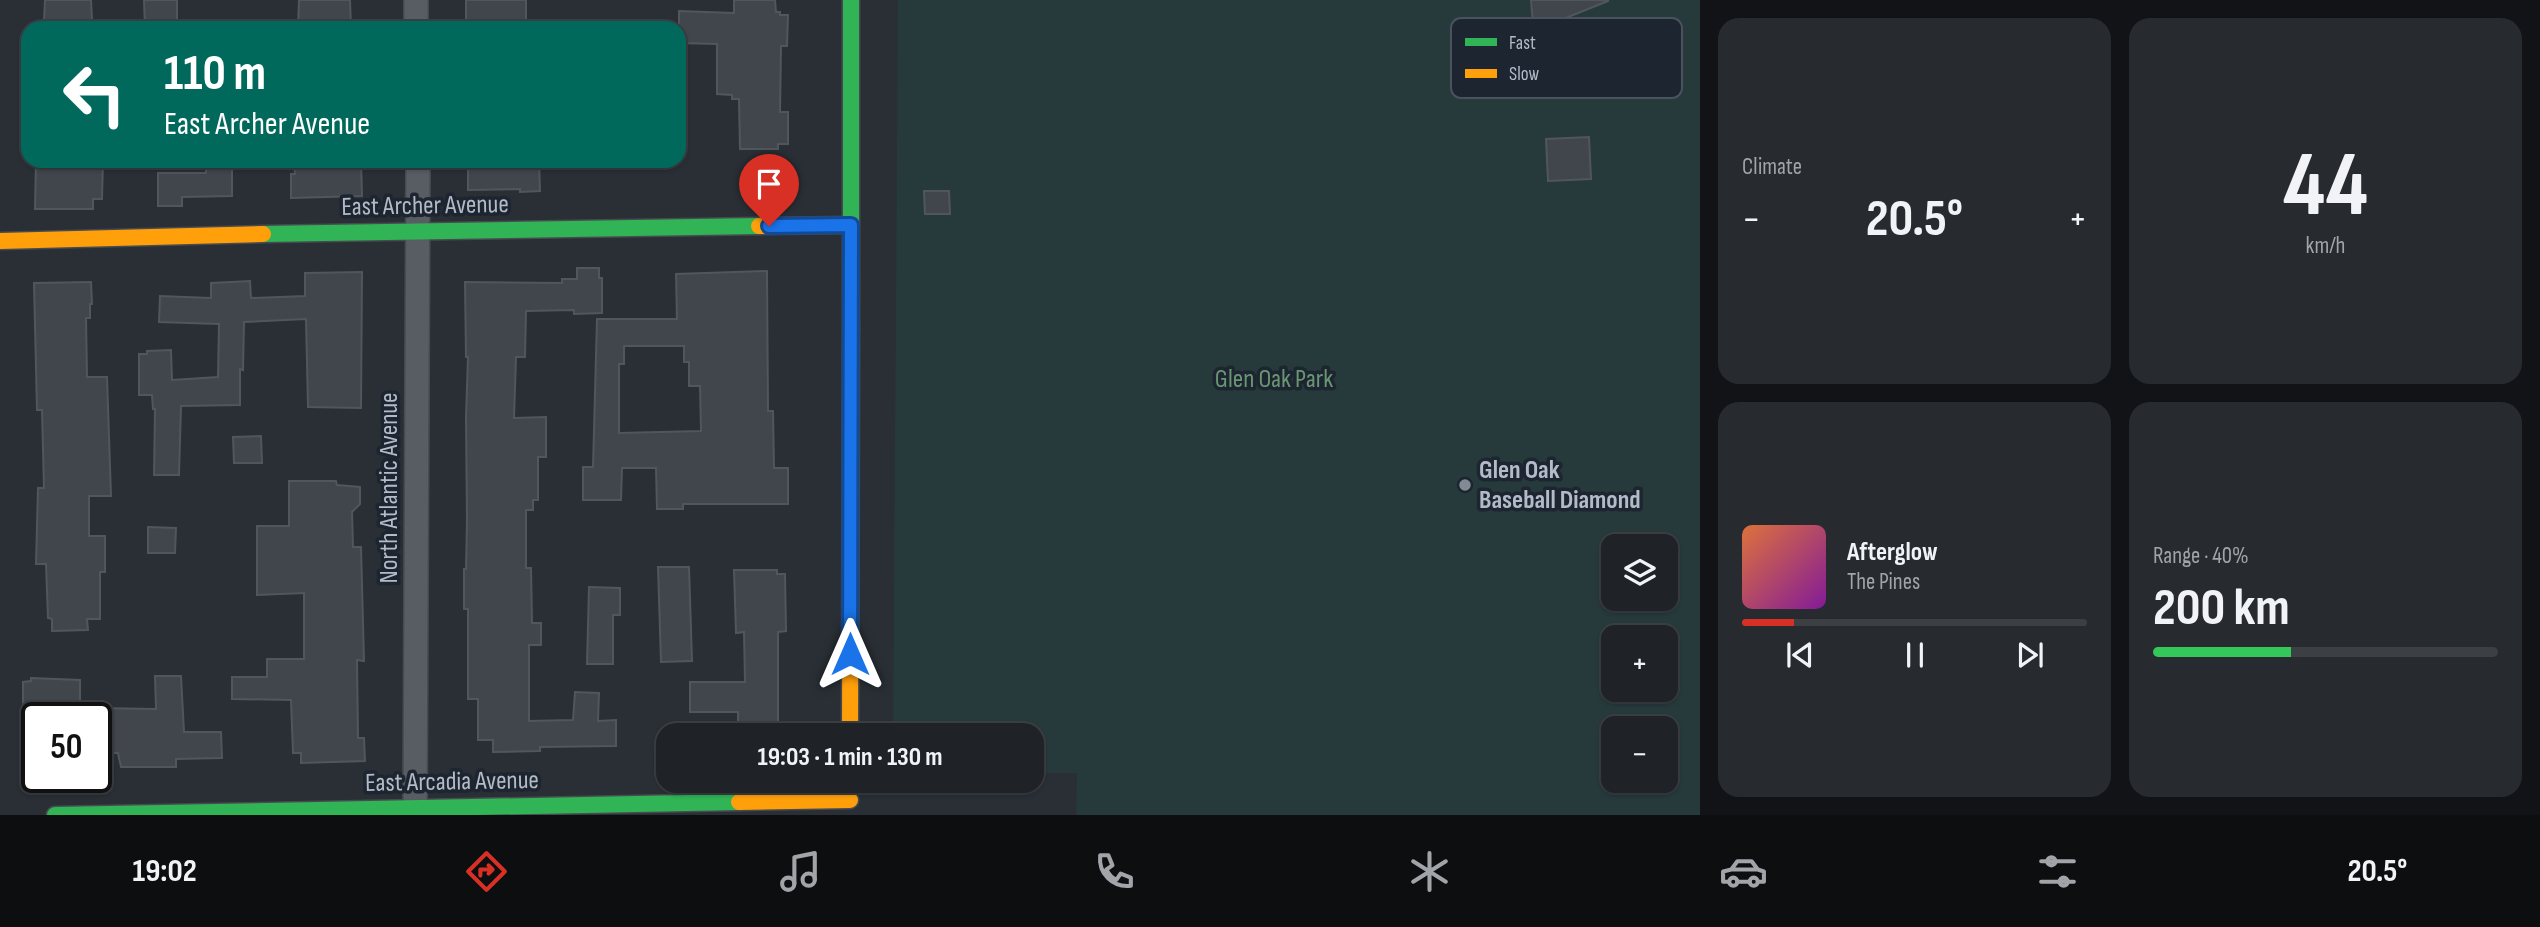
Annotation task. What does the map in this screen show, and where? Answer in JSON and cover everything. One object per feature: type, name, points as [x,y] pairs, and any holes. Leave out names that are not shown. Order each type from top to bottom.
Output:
[{"type":"street","points":[[416,0],[416,21]]},
{"type":"street","points":[[850,723],[851,0]]},
{"type":"street","name":"North Atlantic Avenue","points":[[415,811],[418,168]]},
{"type":"street","name":"East Archer Avenue","points":[[0,241],[418,230],[851,225]]},
{"type":"street","name":"East Arcadia Avenue","points":[[55,815],[850,808]]},
{"type":"green space","name":"Glen Oak Park","points":[[898,0],[1700,0],[1700,815],[1076,815],[1077,773],[1044,773],[1044,723],[893,723]]},
{"type":"building","points":[[45,0],[91,0],[92,20],[44,21]]},
{"type":"building","points":[[144,0],[177,0],[177,21],[145,21]]},
{"type":"building","points":[[299,0],[350,0],[351,21],[298,21]]},
{"type":"building","points":[[466,0],[526,0],[526,21],[466,21]]},
{"type":"building","points":[[734,0],[775,0],[776,12],[788,15],[787,46],[781,46],[780,112],[788,112],[788,144],[778,144],[778,149],[740,149],[739,99],[732,99],[732,95],[717,94],[717,44],[686,43],[686,21],[679,21],[679,11],[734,13]]},
{"type":"building","points":[[1531,0],[1608,0],[1566,18],[1532,18]]},
{"type":"building","points":[[1589,137],[1591,179],[1548,181],[1546,139]]},
{"type":"building","points":[[36,168],[103,168],[102,199],[93,199],[93,209],[35,209]]},
{"type":"building","points":[[206,168],[232,168],[232,196],[182,197],[182,206],[158,206],[158,173],[206,173]]},
{"type":"building","points":[[294,168],[361,168],[362,196],[291,198],[291,174],[295,174]]},
{"type":"building","points":[[468,168],[539,168],[540,191],[468,190]]},
{"type":"building","points":[[924,191],[949,191],[950,214],[925,214]]},
{"type":"building","points":[[577,268],[599,268],[599,278],[602,278],[602,313],[574,314],[574,310],[526,311],[525,357],[516,357],[514,418],[546,417],[546,457],[538,457],[538,500],[533,500],[533,510],[526,510],[526,568],[531,568],[532,623],[541,623],[541,645],[529,645],[529,721],[573,720],[575,692],[599,693],[598,721],[616,720],[616,746],[540,747],[540,751],[493,752],[493,740],[478,740],[478,699],[468,699],[468,609],[464,609],[468,357],[465,282],[562,283],[562,279],[577,279]]},
{"type":"building","points":[[767,271],[768,411],[773,411],[774,468],[788,468],[788,504],[683,504],[683,509],[657,509],[656,468],[622,468],[621,500],[583,500],[583,467],[593,467],[597,319],[677,319],[676,274]],"holes":[[[624,346],[684,346],[684,362],[689,362],[689,386],[700,386],[701,431],[619,433],[619,364],[624,364]]]},
{"type":"building","points":[[362,272],[361,408],[308,407],[306,319],[244,322],[240,405],[181,406],[179,475],[154,475],[155,409],[152,395],[139,395],[139,354],[171,350],[172,380],[218,377],[219,324],[159,322],[160,296],[211,298],[211,283],[250,281],[251,298],[305,296],[305,273]]},
{"type":"building","points":[[91,282],[92,304],[90,318],[86,318],[87,377],[107,377],[111,496],[89,496],[89,536],[105,536],[105,572],[100,572],[100,619],[87,619],[88,630],[52,631],[52,619],[48,618],[46,564],[36,564],[38,488],[44,488],[42,410],[37,410],[34,283]]},
{"type":"building","points":[[261,436],[262,463],[234,463],[233,437]]},
{"type":"building","points":[[289,481],[336,481],[337,485],[360,487],[360,504],[352,512],[353,547],[361,547],[364,661],[357,660],[358,738],[364,738],[365,761],[301,763],[301,753],[293,753],[291,700],[232,699],[232,677],[267,677],[267,659],[304,659],[304,593],[257,595],[257,526],[289,526]]},
{"type":"building","points":[[148,527],[176,528],[175,553],[148,553]]},
{"type":"building","points":[[658,567],[689,567],[692,661],[661,662]]},
{"type":"building","points":[[734,570],[777,570],[777,574],[785,574],[786,631],[778,632],[778,723],[738,723],[738,712],[690,712],[690,682],[745,682],[744,632],[736,633]]},
{"type":"building","points":[[589,587],[620,588],[620,615],[613,615],[613,664],[587,664]]},
{"type":"building","points":[[155,676],[181,676],[184,732],[221,732],[222,758],[176,759],[176,767],[121,767],[118,753],[112,753],[112,708],[156,709]]},
{"type":"building","points":[[31,678],[80,680],[80,702],[23,702],[23,682],[31,681]]},
{"type":"traffic: fast","points":[[851,0],[851,328]]},
{"type":"traffic: fast","points":[[263,234],[759,226]]},
{"type":"traffic: fast","points":[[55,815],[739,802]]},
{"type":"traffic: slow","points":[[759,226],[851,225]]},
{"type":"traffic: slow","points":[[0,241],[263,234]]},
{"type":"traffic: slow","points":[[850,723],[851,328]]},
{"type":"traffic: slow","points":[[739,802],[850,800]]},
{"type":"place","name":"Glen Oak Baseball Diamond","points":[[1465,485]]},
{"type":"route","points":[[769,226],[851,225],[850,654]]}]
